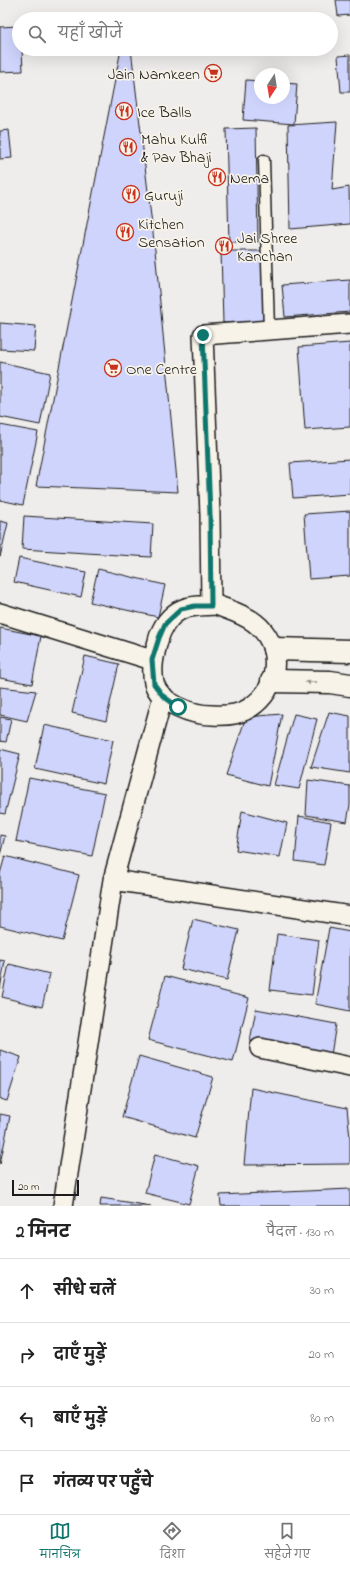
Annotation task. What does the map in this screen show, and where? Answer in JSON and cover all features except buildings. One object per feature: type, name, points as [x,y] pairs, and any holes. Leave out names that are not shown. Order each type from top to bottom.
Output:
[{"type":"street","points":[[211,606],[210,515],[203,335],[350,324]]},
{"type":"street","points":[[216,605],[242,615],[254,622],[266,634],[274,649],[275,669],[272,682],[264,696],[242,713],[224,716],[201,715],[178,707],[163,696],[154,684],[152,660],[165,624],[181,609],[195,606],[211,606],[216,605]]},
{"type":"street","points":[[0,613],[152,660]]},
{"type":"street","points":[[274,649],[350,651]]},
{"type":"street","points":[[272,682],[330,682],[350,685]]},
{"type":"street","points":[[63,1206],[113,880],[163,696]]},
{"type":"street","points":[[113,880],[350,916]]},
{"type":"street","points":[[260,1048],[350,1067]]},
{"type":"lane","points":[[264,160],[270,330]]},
{"type":"place","name":"Jain Namkeen","points":[[213,73]]},
{"type":"place","name":"Ice Balls","points":[[124,111]]},
{"type":"place","name":"Mahu Kulfi & Pav Bhaji","points":[[128,147]]},
{"type":"place","name":"Nema","points":[[217,177]]},
{"type":"place","name":"Guruji","points":[[131,194]]},
{"type":"place","name":"Kitchen Sensation","points":[[125,232]]},
{"type":"place","name":"Jai Shree Kanchan","points":[[224,246]]},
{"type":"place","name":"One Centre","points":[[113,368]]},
{"type":"route","points":[[178,707],[163,696],[154,684],[152,660],[165,624],[181,609],[195,606],[211,606],[210,515],[203,335]]}]
